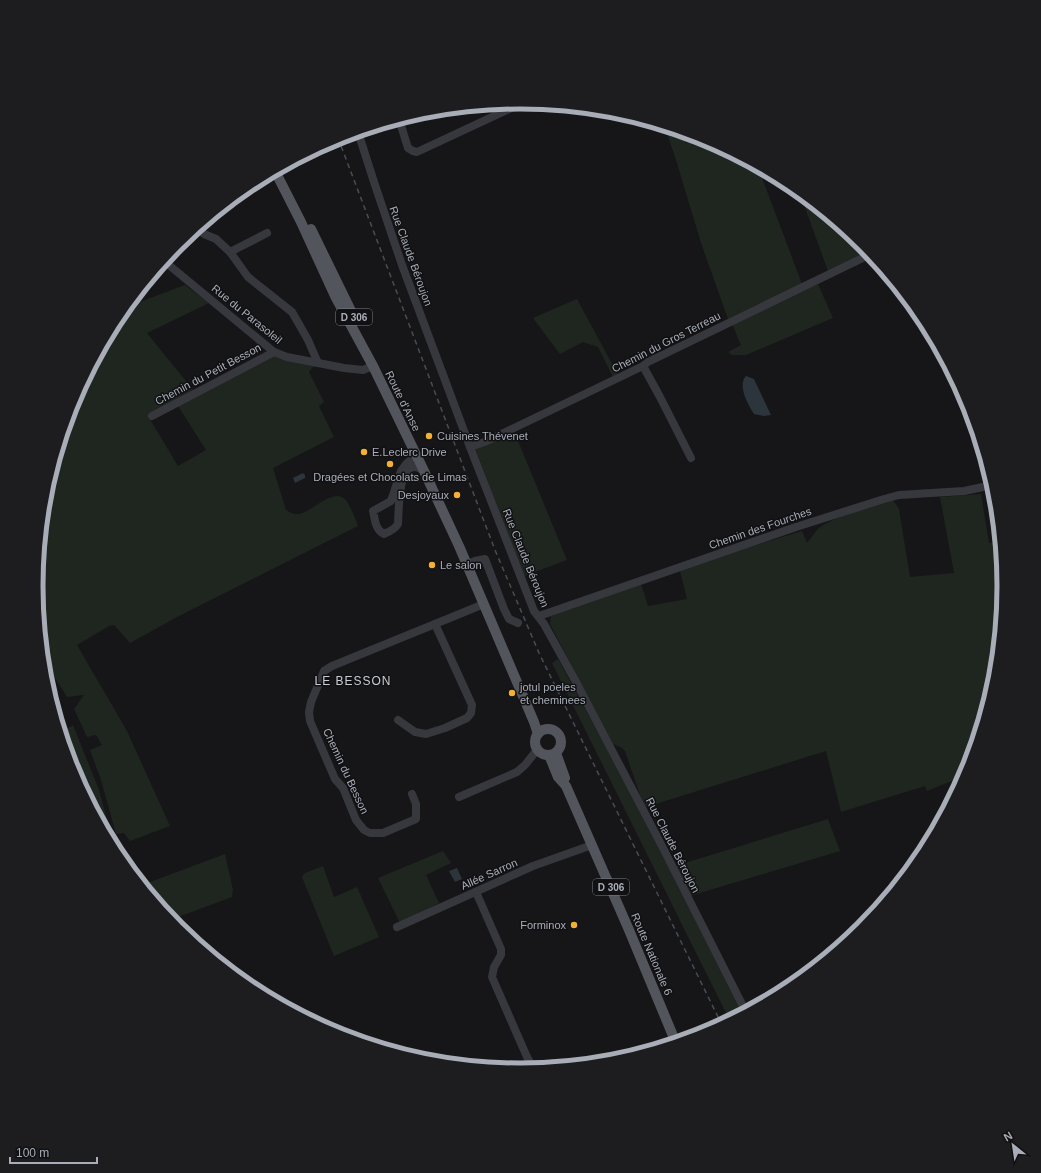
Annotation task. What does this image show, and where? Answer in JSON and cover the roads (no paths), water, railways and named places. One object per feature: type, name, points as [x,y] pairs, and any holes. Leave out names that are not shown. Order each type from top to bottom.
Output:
[{"type":"main road","name":"Route d'Anse","points":[[282,173],[427,466],[470,563],[541,732]]},
{"type":"main road","name":"Route d'Anse","points":[[277,176],[301,222],[335,296],[373,366],[416,454],[484,604],[534,722],[541,732]]},
{"type":"main road","points":[[553,730],[560,736],[561,745],[552,754],[544,755],[537,750],[535,742],[536,737],[541,732],[553,730]]},
{"type":"main road","name":"Route Nationale 6","points":[[552,754],[564,774],[566,786],[674,1039]]},
{"type":"main road","name":"D 306","points":[[654,989],[678,1038]]},
{"type":"street","points":[[401,124],[408,148],[417,152],[508,109]]},
{"type":"street","name":"Rue Claude Béroujon","points":[[360,137],[402,263],[470,447],[534,611],[544,624],[576,682],[660,841],[744,1008]]},
{"type":"street","points":[[201,232],[216,239],[230,252],[248,277],[292,312],[308,340],[318,363]]},
{"type":"street","points":[[230,252],[267,233]]},
{"type":"street","name":"Chemin du Gros Terreau","points":[[470,447],[487,441],[583,396],[643,366],[648,362],[865,257]]},
{"type":"street","name":"Rue du Parasoleil","points":[[168,264],[274,352],[287,357],[344,368],[363,370],[373,366]]},
{"type":"street","name":"Chemin du Petit Besson","points":[[152,416],[274,352]]},
{"type":"street","points":[[643,366],[691,458]]},
{"type":"street","points":[[416,454],[401,471],[391,501],[372,511],[380,532],[384,534],[396,528],[399,515],[402,482],[408,469],[413,466],[419,467],[424,471]]},
{"type":"street","name":"Chemin des Fourches","points":[[539,616],[884,499],[899,495],[964,491],[987,486]]},
{"type":"street","points":[[470,563],[485,559],[509,619],[518,624]]},
{"type":"street","name":"Chemin du Besson","points":[[412,794],[416,804],[416,819],[384,833],[370,833],[364,830],[356,820],[343,788],[335,779],[310,721],[309,712],[311,702],[324,671],[332,666],[484,604]]},
{"type":"street","points":[[398,720],[415,732],[426,734],[445,728],[467,718],[471,713],[472,706],[435,624]]},
{"type":"street","points":[[459,797],[517,772],[526,765],[537,750]]},
{"type":"street","name":"Allée Sarron","points":[[396,927],[533,866],[592,845]]},
{"type":"street","points":[[476,892],[501,949],[501,955],[494,967],[492,977],[531,1064]]},
{"type":"railway","points":[[340,144],[495,550],[539,653],[720,1020]]},
{"type":"place","name":"Cuisines Thévenet","points":[[429,436]]},
{"type":"place","name":"E.Leclerc Drive","points":[[364,452]]},
{"type":"place","name":"Dragées et Chocolats de Limas","points":[[390,464]]},
{"type":"place","name":"Desjoyaux","points":[[457,495]]},
{"type":"place","name":"Le salon","points":[[432,565]]},
{"type":"place","name":"jotul poeles et cheminees","points":[[512,693]]},
{"type":"place","name":"Forminox","points":[[574,925]]},
{"type":"district","name":"LE BESSON","points":[[353,681]]}]
